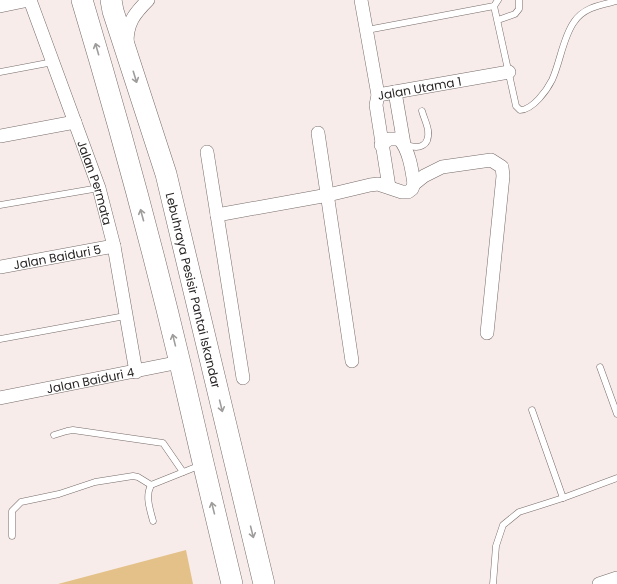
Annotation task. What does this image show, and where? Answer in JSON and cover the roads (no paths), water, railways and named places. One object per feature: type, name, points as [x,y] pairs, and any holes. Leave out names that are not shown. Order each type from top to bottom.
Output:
[{"type":"highway","points":[[82,0],[118,124],[180,362],[232,584]]},
{"type":"highway","name":"Lebuhraya Pesisir Pantai Iskandar","points":[[111,0],[166,174],[264,584]]},
{"type":"street","points":[[0,6],[30,0]]},
{"type":"street","name":"Jalan Permata","points":[[30,0],[99,188],[114,246],[125,316],[136,372]]},
{"type":"street","points":[[127,52],[127,32],[135,14],[148,0]]},
{"type":"street","name":"Jalan Utama 1","points":[[361,0],[378,95],[509,72]]},
{"type":"street","points":[[394,92],[404,144],[412,171],[414,184]]},
{"type":"street","points":[[378,95],[376,106],[381,145],[389,187]]},
{"type":"street","points":[[0,136],[75,122]]},
{"type":"street","points":[[318,133],[352,361]]},
{"type":"street","points":[[381,145],[389,139],[398,139],[404,144]]},
{"type":"street","points":[[207,152],[243,378]]},
{"type":"street","points":[[217,215],[328,195],[378,184],[402,192],[408,192],[412,189],[414,184],[424,176],[442,168],[491,160],[502,166],[503,176],[487,333]]},
{"type":"street","name":"Jalan Baiduri 5","points":[[0,267],[114,246]]},
{"type":"street","name":"Jalan Baiduri 4","points":[[0,398],[180,362]]},
{"type":"street","points":[[599,584],[617,578]]},
{"type":"lane","points":[[367,30],[494,6],[498,0]]},
{"type":"lane","points":[[498,20],[515,14],[519,10],[519,0]]},
{"type":"lane","points":[[494,6],[516,106],[520,110],[524,110],[539,99],[552,80],[565,41],[574,22],[590,7],[617,1]]},
{"type":"lane","points":[[0,72],[53,62]]},
{"type":"lane","points":[[404,144],[410,147],[418,148],[427,140],[428,131],[422,111]]},
{"type":"lane","points":[[0,205],[99,188]]},
{"type":"lane","points":[[0,339],[125,316]]},
{"type":"lane","points":[[600,367],[617,414]]},
{"type":"lane","points":[[532,410],[563,498]]},
{"type":"lane","points":[[54,435],[73,430],[163,443],[183,472]]},
{"type":"lane","points":[[153,521],[148,498],[148,491],[151,485],[203,465]]},
{"type":"lane","points":[[12,536],[12,512],[21,502],[59,494],[95,482],[133,476],[138,477],[151,485]]},
{"type":"lane","points":[[493,584],[496,546],[503,525],[520,512],[617,478]]}]
